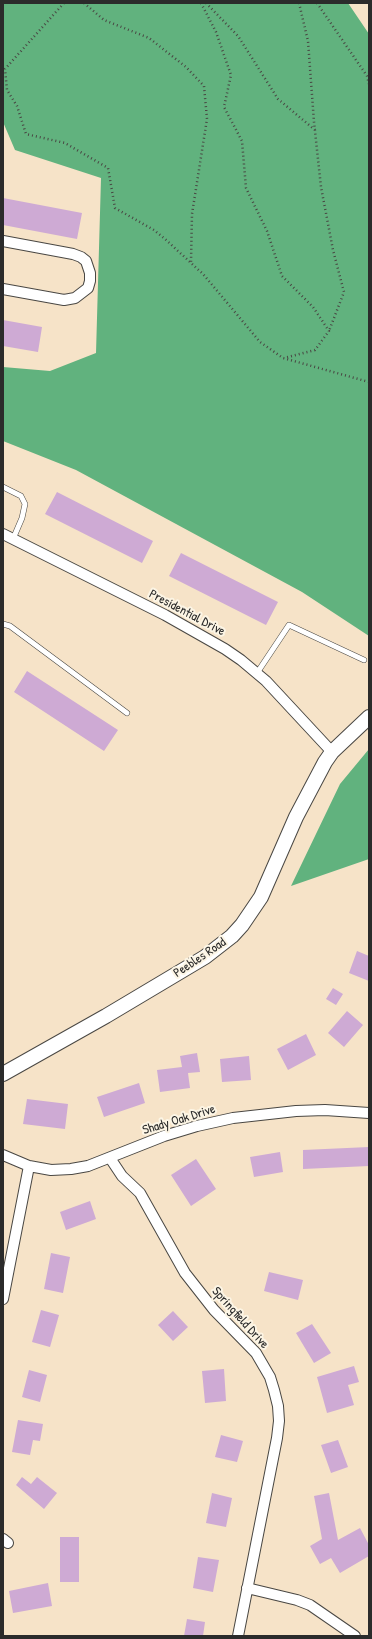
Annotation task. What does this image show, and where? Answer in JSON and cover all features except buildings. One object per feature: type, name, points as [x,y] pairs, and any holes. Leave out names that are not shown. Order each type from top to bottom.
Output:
[{"type":"street","points":[[3,241],[73,254],[81,257],[86,261],[90,273],[90,281],[88,288],[75,298],[64,300],[3,289]]},
{"type":"street","name":"Presidential Drive","points":[[3,534],[190,628],[230,652],[266,681],[332,752]]},
{"type":"street","name":"Peebles Road","points":[[3,1074],[106,1016],[204,957],[232,936],[242,925],[261,897],[304,799],[332,752],[369,716]]},
{"type":"street","name":"Shady Oak Drive","points":[[3,1155],[29,1166],[51,1170],[71,1169],[88,1166],[164,1136],[196,1126],[233,1118],[296,1110],[369,1113]]},
{"type":"street","name":"Springfield Drive","points":[[110,1158],[122,1176],[140,1194],[185,1273],[214,1310],[256,1353],[270,1377],[274,1390],[279,1413],[277,1438],[238,1636]]},
{"type":"street","points":[[3,1299],[29,1166]]},
{"type":"street","points":[[247,1588],[297,1600],[310,1605],[355,1636]]},
{"type":"lane","points":[[3,487],[21,496],[25,504],[22,518],[13,539]]},
{"type":"lane","points":[[3,624],[10,626],[127,713]]},
{"type":"lane","points":[[257,673],[288,624],[364,660]]},
{"type":"path","points":[[64,3],[5,69],[7,90],[17,106],[26,134],[64,143],[108,168],[115,208],[154,230],[191,263],[203,274],[260,342],[282,358],[369,382]]},
{"type":"path","points":[[84,3],[104,20],[149,38],[186,67],[204,86],[207,119],[192,214],[191,263]]},
{"type":"path","points":[[201,3],[216,32],[231,75],[224,107],[242,141],[246,188],[267,232],[282,276],[313,306],[328,331]]},
{"type":"path","points":[[206,3],[238,36],[278,99],[315,130]]},
{"type":"path","points":[[282,358],[314,350],[328,331],[344,292],[333,250],[321,187],[308,41],[299,3]]},
{"type":"path","points":[[317,3],[367,76],[369,84]]},
{"type":"green space","points":[[3,3],[348,3],[369,34],[369,636],[302,592],[76,470],[3,441],[3,367],[50,371],[96,353],[101,178],[15,150],[3,122]]},
{"type":"green space","points":[[369,749],[369,859],[291,886],[340,784]]}]
